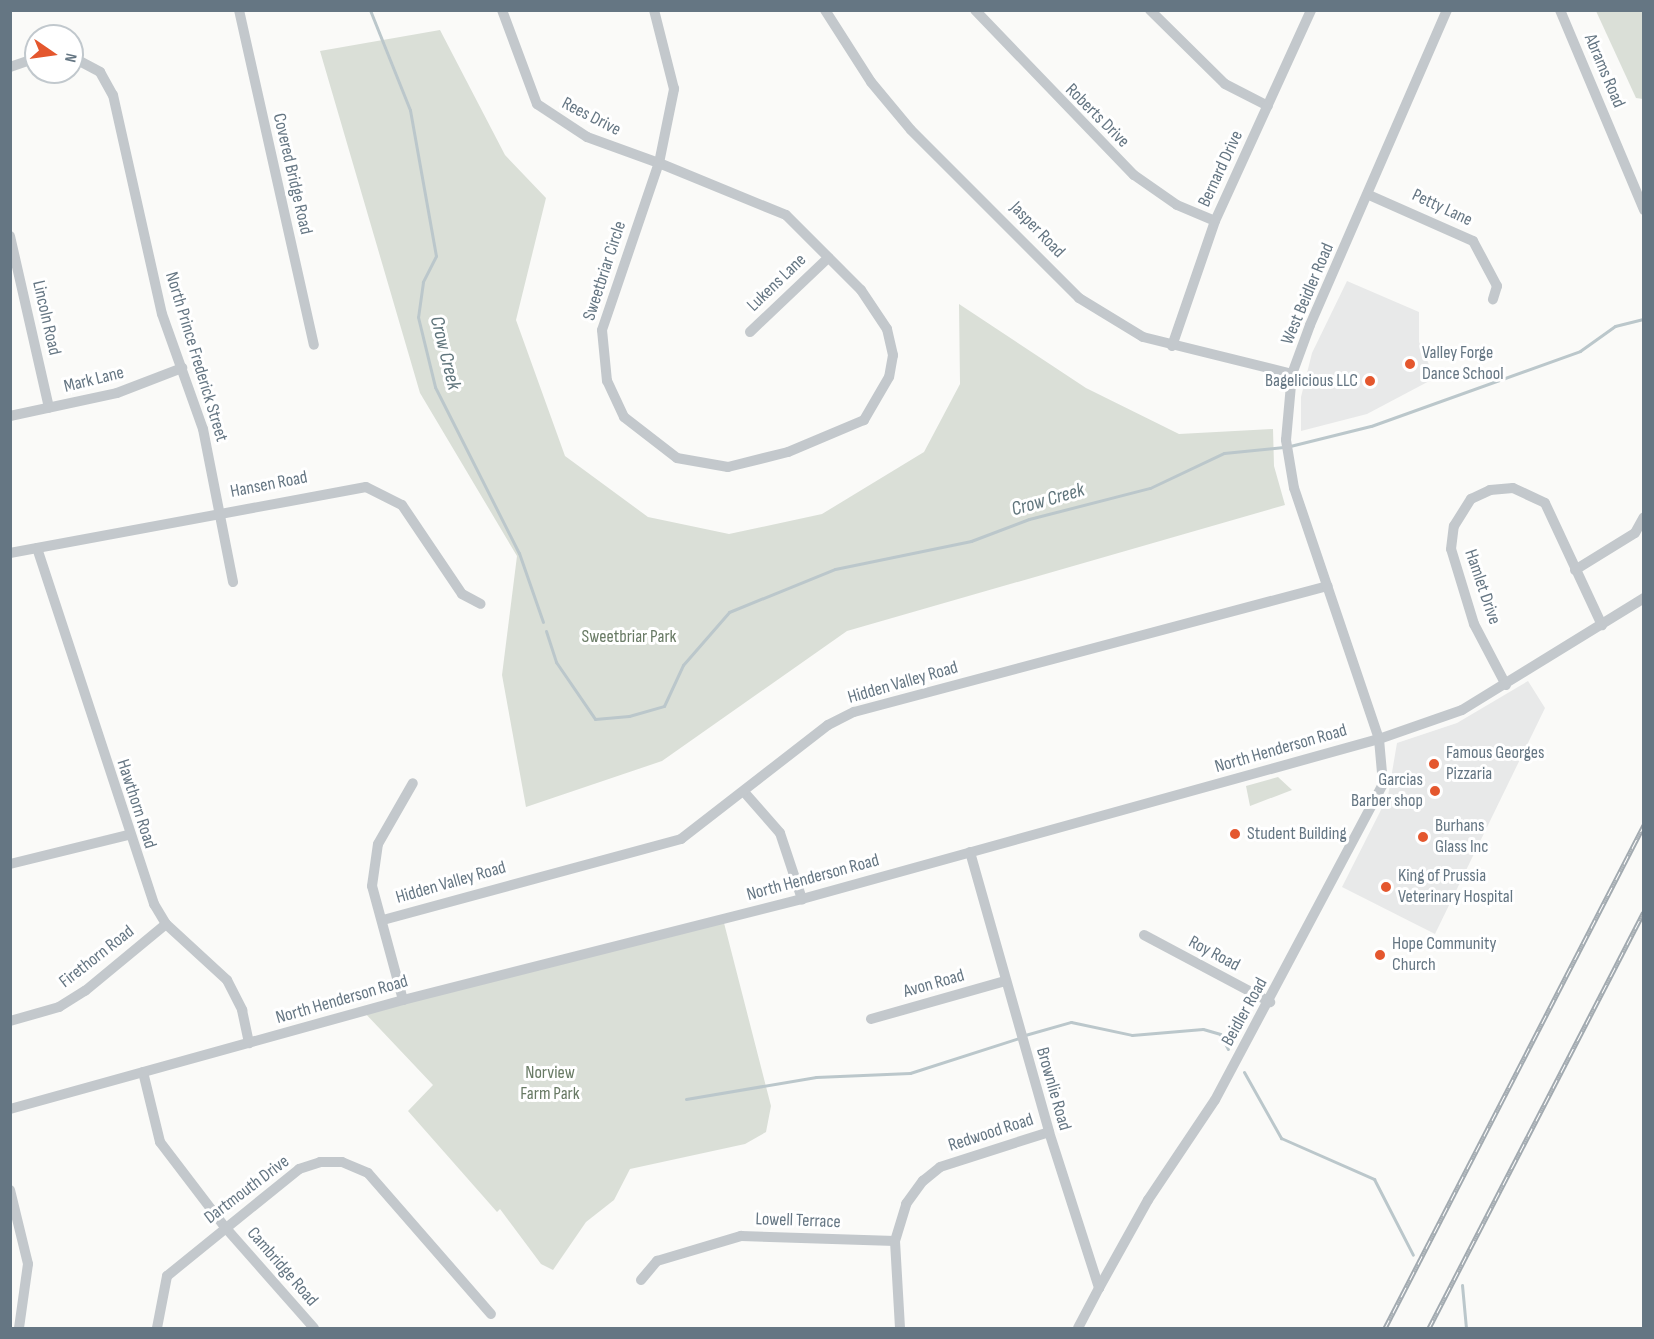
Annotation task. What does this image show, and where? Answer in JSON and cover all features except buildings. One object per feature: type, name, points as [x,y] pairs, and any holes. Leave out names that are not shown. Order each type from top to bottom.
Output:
[{"type":"street","name":"Covered Bridge Road","points":[[239,10],[314,345]]},
{"type":"street","name":"Rees Drive","points":[[502,10],[537,104],[587,137],[659,164]]},
{"type":"street","points":[[654,10],[674,88],[659,164]]},
{"type":"street","name":"Jasper Road","points":[[825,10],[871,82],[911,130],[1078,298],[1118,325],[1172,346],[1292,374]]},
{"type":"street","name":"Roberts Drive","points":[[975,10],[1134,175],[1177,206],[1215,221]]},
{"type":"street","points":[[1150,10],[1225,84],[1268,106]]},
{"type":"street","name":"Bernard Drive","points":[[1172,346],[1215,221],[1311,10]]},
{"type":"street","name":"West Beidler Road","points":[[1379,739],[1328,586],[1288,455],[1286,440],[1292,374],[1447,10]]},
{"type":"street","name":"Abrams Road","points":[[1560,10],[1644,210]]},
{"type":"street","name":"North Prince Frederick Street","points":[[84,63],[100,72],[113,95],[162,314],[197,402],[233,582]]},
{"type":"street","name":"Sweetbriar Circle","points":[[659,164],[765,203],[788,216],[828,258],[861,290],[888,329],[893,355],[889,377],[864,420],[761,461],[706,466],[677,458],[624,417],[607,381],[602,352],[615,283],[659,164]]},
{"type":"street","name":"Petty Lane","points":[[1369,195],[1473,242],[1497,286],[1493,299]]},
{"type":"street","name":"Lincoln Road","points":[[10,236],[49,408]]},
{"type":"street","name":"Lukens Lane","points":[[750,332],[828,258]]},
{"type":"street","name":"Mark Lane","points":[[10,416],[117,393],[182,368]]},
{"type":"street","name":"Hansen Road","points":[[10,553],[345,487],[376,489],[409,512],[462,594],[482,604]]},
{"type":"street","name":"Hamlet Drive","points":[[1506,685],[1474,624],[1454,561],[1452,537],[1459,516],[1471,499],[1490,490],[1513,488],[1538,497],[1556,520],[1575,570],[1602,625]]},
{"type":"street","points":[[1575,570],[1635,533],[1644,517]]},
{"type":"street","name":"Hawthorn Road","points":[[37,548],[128,835],[166,924],[227,980],[242,1010],[249,1043]]},
{"type":"street","name":"Hidden Valley Road","points":[[383,920],[671,842],[696,831],[828,725],[854,712],[1328,586]]},
{"type":"street","points":[[1602,625],[1644,598]]},
{"type":"street","name":"North Henderson Road","points":[[10,1109],[403,999],[802,899],[1379,739],[1462,710],[1602,625]]},
{"type":"street","name":"Beidler Road","points":[[1099,1288],[1269,1002],[1378,800],[1384,766],[1379,739]]},
{"type":"street","points":[[403,999],[372,886],[378,844],[413,783]]},
{"type":"street","points":[[745,793],[780,833],[802,899]]},
{"type":"street","points":[[10,864],[128,835]]},
{"type":"street","name":"Brownlie Road","points":[[970,852],[1048,1132],[1099,1288]]},
{"type":"street","name":"Firethorn Road","points":[[10,1021],[59,1007],[85,991],[166,924]]},
{"type":"street","name":"Roy Road","points":[[1144,935],[1269,1002]]},
{"type":"street","name":"Avon Road","points":[[871,1019],[1005,981]]},
{"type":"street","name":"Cambridge Road","points":[[143,1072],[160,1142],[224,1226],[314,1329]]},
{"type":"street","name":"Redwood Road","points":[[900,1329],[895,1241],[906,1204],[940,1167],[1048,1132]]},
{"type":"street","name":"Dartmouth Drive","points":[[157,1329],[167,1276],[224,1226],[299,1169],[342,1162],[368,1173],[491,1314]]},
{"type":"street","points":[[11,1196],[28,1264],[19,1329]]},
{"type":"street","name":"Lowell Terrace","points":[[641,1280],[657,1261],[741,1236],[895,1241]]},
{"type":"street","points":[[1078,1329],[1099,1288]]},
{"type":"shaded area","points":[[1347,281],[1419,312],[1419,342],[1435,378],[1367,414],[1301,431],[1301,397],[1312,353]]},
{"type":"shaded area","points":[[1528,681],[1545,708],[1435,934],[1342,887],[1388,796],[1397,743],[1457,723]]},
{"type":"green space","points":[[1596,11],[1643,11],[1643,99],[1636,98]]},
{"type":"green space","name":"Sweetbriar Park","points":[[440,30],[505,155],[546,198],[516,320],[565,456],[648,517],[729,534],[822,514],[924,452],[960,384],[959,304],[1086,388],[1179,434],[1273,429],[1274,466],[1285,505],[847,631],[662,761],[526,807],[502,675],[517,556],[420,393],[320,51]]},
{"type":"green space","points":[[1278,777],[1292,790],[1250,806],[1246,786]]},
{"type":"green space","name":"Norview Farm Park","points":[[723,919],[771,1106],[766,1132],[745,1144],[630,1169],[614,1200],[586,1222],[553,1270],[541,1264],[500,1209],[497,1212],[408,1111],[433,1085],[363,1011]]},
{"type":"waterway","name":"Crow Creek","points":[[370,10],[410,110],[436,256],[423,282],[418,317],[435,387],[519,553],[543,622]]},
{"type":"waterway","name":"Crow Creek","points":[[1290,446],[1371,426],[1580,351],[1615,326],[1644,319]]},
{"type":"waterway","name":"Crow Creek","points":[[546,631],[556,662],[595,719],[629,716],[664,706],[683,665],[729,612],[835,569],[971,541],[1029,519],[1150,488],[1224,453],[1284,447]]},
{"type":"waterway","points":[[1025,1035],[1071,1022],[1132,1035],[1203,1029],[1220,1034],[1228,1049]]},
{"type":"waterway","points":[[686,1099],[816,1077],[910,1073],[1019,1038]]},
{"type":"waterway","points":[[1244,1072],[1281,1138],[1374,1179],[1413,1255]]},
{"type":"waterway","points":[[1462,1285],[1466,1328]]},
{"type":"railway","points":[[1385,1328],[1644,825]]},
{"type":"railway","points":[[1429,1328],[1644,912]]},
{"type":"place","name":"Valley Forge Dance School","points":[[1410,364]]},
{"type":"place","name":"Bagelicious LLC","points":[[1370,381]]},
{"type":"place","name":"Famous Georges Pizzaria","points":[[1434,764]]},
{"type":"place","name":"Garcias Barber shop","points":[[1435,791]]},
{"type":"place","name":"Student Building","points":[[1235,834]]},
{"type":"place","name":"Burhans Glass Inc","points":[[1423,837]]},
{"type":"place","name":"King of Prussia Veterinary Hospital","points":[[1386,887]]},
{"type":"place","name":"Hope Community Church","points":[[1380,955]]}]
